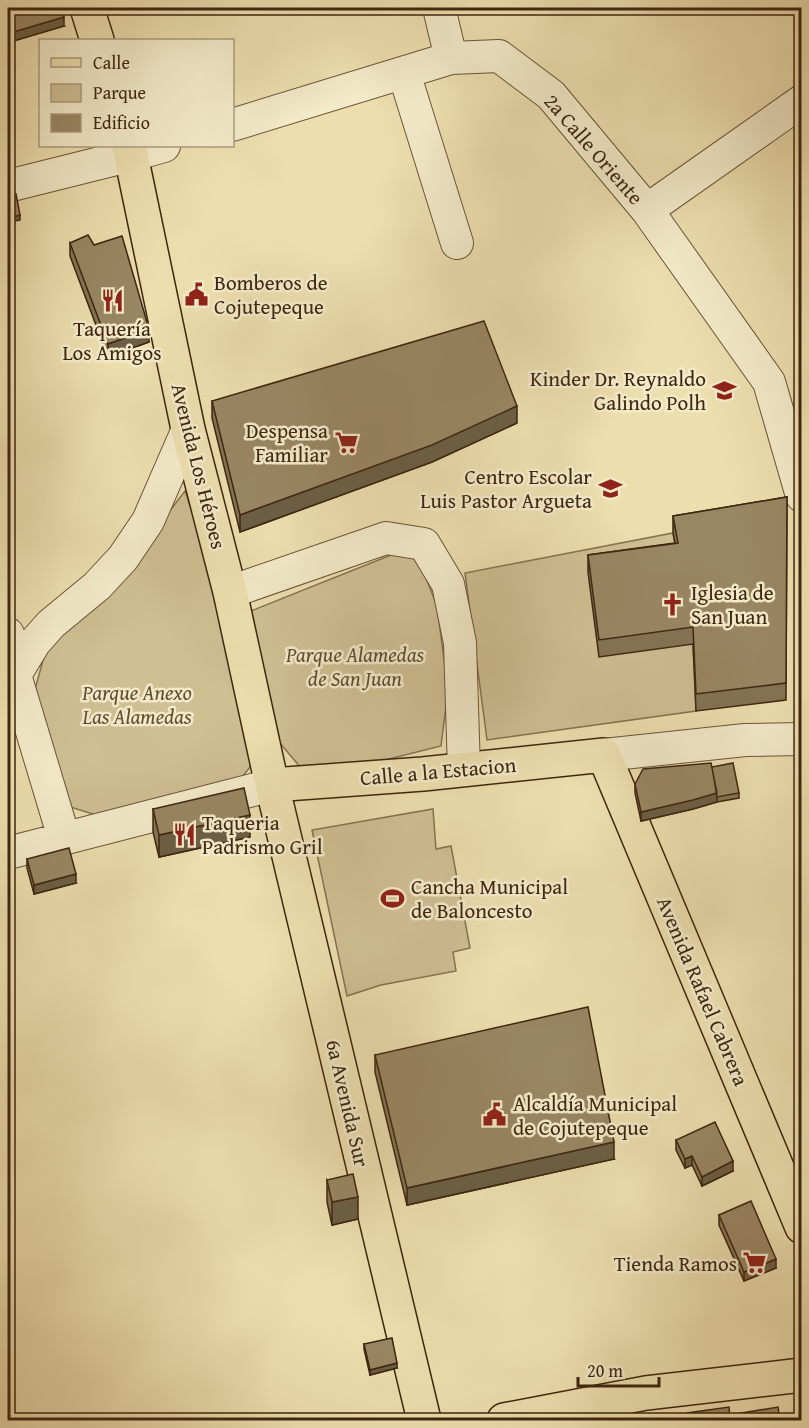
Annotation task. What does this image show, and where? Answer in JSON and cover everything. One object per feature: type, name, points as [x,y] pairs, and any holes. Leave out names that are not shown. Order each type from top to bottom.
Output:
[{"type":"main road","points":[[87,8],[97,39]]},
{"type":"main road","name":"Avenida Los Héroes","points":[[130,150],[188,429],[230,592],[272,785]]},
{"type":"main road","name":"Calle a la Estacion","points":[[272,785],[464,770],[604,755]]},
{"type":"main road","name":"Avenida Rafael Cabrera","points":[[604,755],[801,1227]]},
{"type":"main road","name":"6a Avenida Sur","points":[[272,785],[424,1420]]},
{"type":"main road","points":[[504,1420],[646,1393],[801,1375]]},
{"type":"street","points":[[439,8],[452,58]]},
{"type":"street","name":"2a Calle Oriente","points":[[234,124],[452,58],[500,56],[551,95],[647,210],[769,382],[794,436],[801,496]]},
{"type":"street","points":[[404,73],[457,243]]},
{"type":"street","points":[[647,210],[801,101]]},
{"type":"street","points":[[8,186],[130,150],[156,147]]},
{"type":"street","points":[[11,674],[51,624],[97,586],[123,558],[148,521],[188,429]]},
{"type":"street","points":[[230,592],[386,538],[424,544],[448,584],[460,643],[464,770]]},
{"type":"street","points":[[8,634],[11,674],[64,838]]},
{"type":"street","points":[[604,755],[745,740],[801,739]]},
{"type":"street","points":[[8,853],[272,785]]},
{"type":"green space","name":"Parque Anexo Las Alamedas","points":[[185,491],[209,562],[254,762],[243,776],[222,785],[99,816],[51,801],[27,719],[46,649],[128,565]]},
{"type":"green space","points":[[673,533],[693,644],[696,711],[487,740],[465,573]]},
{"type":"green space","name":"Parque Alamedas de San Juan","points":[[391,555],[411,555],[424,573],[437,606],[448,690],[441,746],[365,765],[306,774],[279,742],[251,611]]},
{"type":"green space","name":"Cancha Municipal de Baloncesto","points":[[433,809],[436,849],[451,846],[470,948],[453,952],[456,971],[381,985],[347,996],[312,830]]},
{"type":"building","points":[[20,8],[62,8],[64,17],[10,33],[8,11]]},
{"type":"building","points":[[16,194],[20,215],[8,218],[8,196]]},
{"type":"building","name":"Taquería Los Amigos","points":[[88,235],[94,245],[122,236],[149,329],[108,344],[70,243]]},
{"type":"building","name":"Despensa Familiar","points":[[484,321],[517,406],[432,445],[240,515],[212,401]]},
{"type":"building","points":[[787,497],[786,683],[696,694],[693,627],[599,640],[588,555],[678,543],[673,516]]},
{"type":"building","points":[[711,763],[717,793],[641,812],[635,784],[643,769]]},
{"type":"building","points":[[733,763],[739,793],[717,797],[712,767]]},
{"type":"building","points":[[244,788],[250,815],[159,835],[153,809]]},
{"type":"building","points":[[69,848],[76,874],[34,885],[27,859]]},
{"type":"building","name":"Alcaldía Municipal de Cojutepeque","points":[[588,1007],[614,1142],[407,1188],[375,1055]]},
{"type":"building","points":[[715,1122],[733,1161],[702,1177],[692,1156],[685,1159],[676,1140]]},
{"type":"building","points":[[353,1174],[358,1197],[332,1202],[327,1180]]},
{"type":"building","points":[[751,1201],[776,1259],[744,1272],[719,1215]]},
{"type":"building","points":[[392,1338],[397,1363],[370,1370],[364,1344]]},
{"type":"building","points":[[729,1407],[730,1420],[688,1420],[687,1413]]},
{"type":"building","points":[[778,1407],[780,1420],[730,1420],[730,1415]]},
{"type":"place","name":"Bomberos de Cojutepeque","points":[[196,294]]},
{"type":"place","name":"Taquería Los Amigos","points":[[112,300]]},
{"type":"place","name":"Kinder Dr. Reynaldo Galindo Polh","points":[[724,390]]},
{"type":"place","name":"Despensa Familiar","points":[[346,442]]},
{"type":"place","name":"Centro Escolar Luis Pastor Argueta","points":[[610,488]]},
{"type":"place","name":"Iglesia de San Juan","points":[[673,604]]},
{"type":"place","name":"Taqueria Padrismo Gril","points":[[184,834]]},
{"type":"place","name":"Cancha Municipal de Baloncesto","points":[[393,898]]},
{"type":"place","name":"Alcaldía Municipal de Cojutepeque","points":[[495,1115]]},
{"type":"place","name":"Tienda Ramos","points":[[755,1263]]}]
